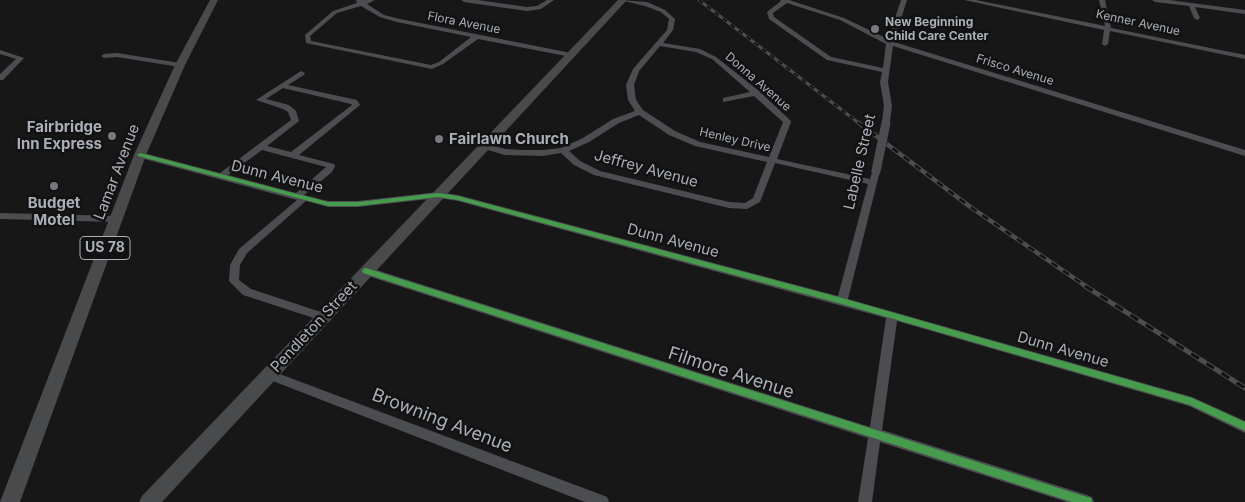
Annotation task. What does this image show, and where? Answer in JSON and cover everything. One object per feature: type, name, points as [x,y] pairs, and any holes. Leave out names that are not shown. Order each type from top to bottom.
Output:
[{"type":"main road","name":"Lamar Avenue","points":[[10,502],[140,155],[180,65],[214,0]]},
{"type":"main road","name":"Pendleton Street","points":[[149,502],[623,0]]},
{"type":"street","points":[[372,0],[359,1],[335,12],[307,36],[308,42],[423,66],[432,66],[441,63],[476,37]]},
{"type":"street","points":[[464,0],[528,10],[539,8],[551,0]]},
{"type":"street","points":[[484,146],[505,152],[522,153],[543,154],[563,150],[586,140],[616,121],[640,112],[632,100],[630,85],[636,71],[670,30],[672,19],[663,11],[647,4],[623,0]]},
{"type":"street","name":"Labelle Street","points":[[842,301],[876,171],[888,106],[884,82],[890,44],[904,0]]},
{"type":"street","name":"Kenner Avenue","points":[[967,0],[1245,57]]},
{"type":"street","points":[[1102,0],[1108,29],[1105,44]]},
{"type":"street","points":[[1155,0],[1245,12]]},
{"type":"street","name":"Flora Avenue","points":[[359,1],[382,16],[399,21],[571,55]]},
{"type":"street","points":[[784,1],[770,12],[771,18],[829,59],[886,71]]},
{"type":"street","name":"Frisco Avenue","points":[[784,1],[842,19],[890,44],[1245,153]]},
{"type":"street","points":[[1190,5],[1198,18]]},
{"type":"street","name":"Donna Avenue","points":[[658,44],[698,50],[706,54],[756,92],[787,122],[773,160]]},
{"type":"street","points":[[0,52],[21,58],[0,78]]},
{"type":"street","points":[[104,56],[117,55],[180,65]]},
{"type":"street","points":[[220,177],[293,123],[295,118],[292,111],[286,107],[260,100],[301,73]]},
{"type":"street","points":[[282,86],[354,102],[356,105],[293,155]]},
{"type":"street","points":[[726,100],[756,92]]},
{"type":"street","name":"Henley Drive","points":[[640,112],[672,133],[698,144],[873,182]]},
{"type":"street","points":[[262,146],[331,166],[243,251],[234,265],[234,280],[247,292],[323,318]]},
{"type":"street","name":"Jeffrey Avenue","points":[[563,150],[578,163],[596,173],[729,205],[747,206],[757,200],[773,160]]},
{"type":"street","name":"Dunn Avenue","points":[[140,155],[299,198],[328,204],[358,204],[438,195],[458,198],[842,301],[1192,402],[1245,427]]},
{"type":"street","points":[[0,216],[116,219]]},
{"type":"street","name":"Filmore Avenue","points":[[366,271],[1087,502]]},
{"type":"street","points":[[865,502],[892,316]]},
{"type":"street","name":"Browning Avenue","points":[[269,375],[602,502]]},
{"type":"railway","points":[[699,0],[860,124]]},
{"type":"railway","points":[[859,123],[969,206],[1087,287]]},
{"type":"railway","points":[[1085,286],[1245,388]]},
{"type":"cycle path","points":[[140,155],[328,204],[358,204],[438,195],[458,198],[842,301],[1192,402],[1245,427]]},
{"type":"cycle path","points":[[366,271],[1087,502]]},
{"type":"place","name":"New Beginning Child Care Center","points":[[875,29]]},
{"type":"place","name":"Fairbridge Inn Express","points":[[112,136]]},
{"type":"place","name":"Fairlawn Church","points":[[439,139]]},
{"type":"place","name":"Budget Motel","points":[[54,186]]}]
